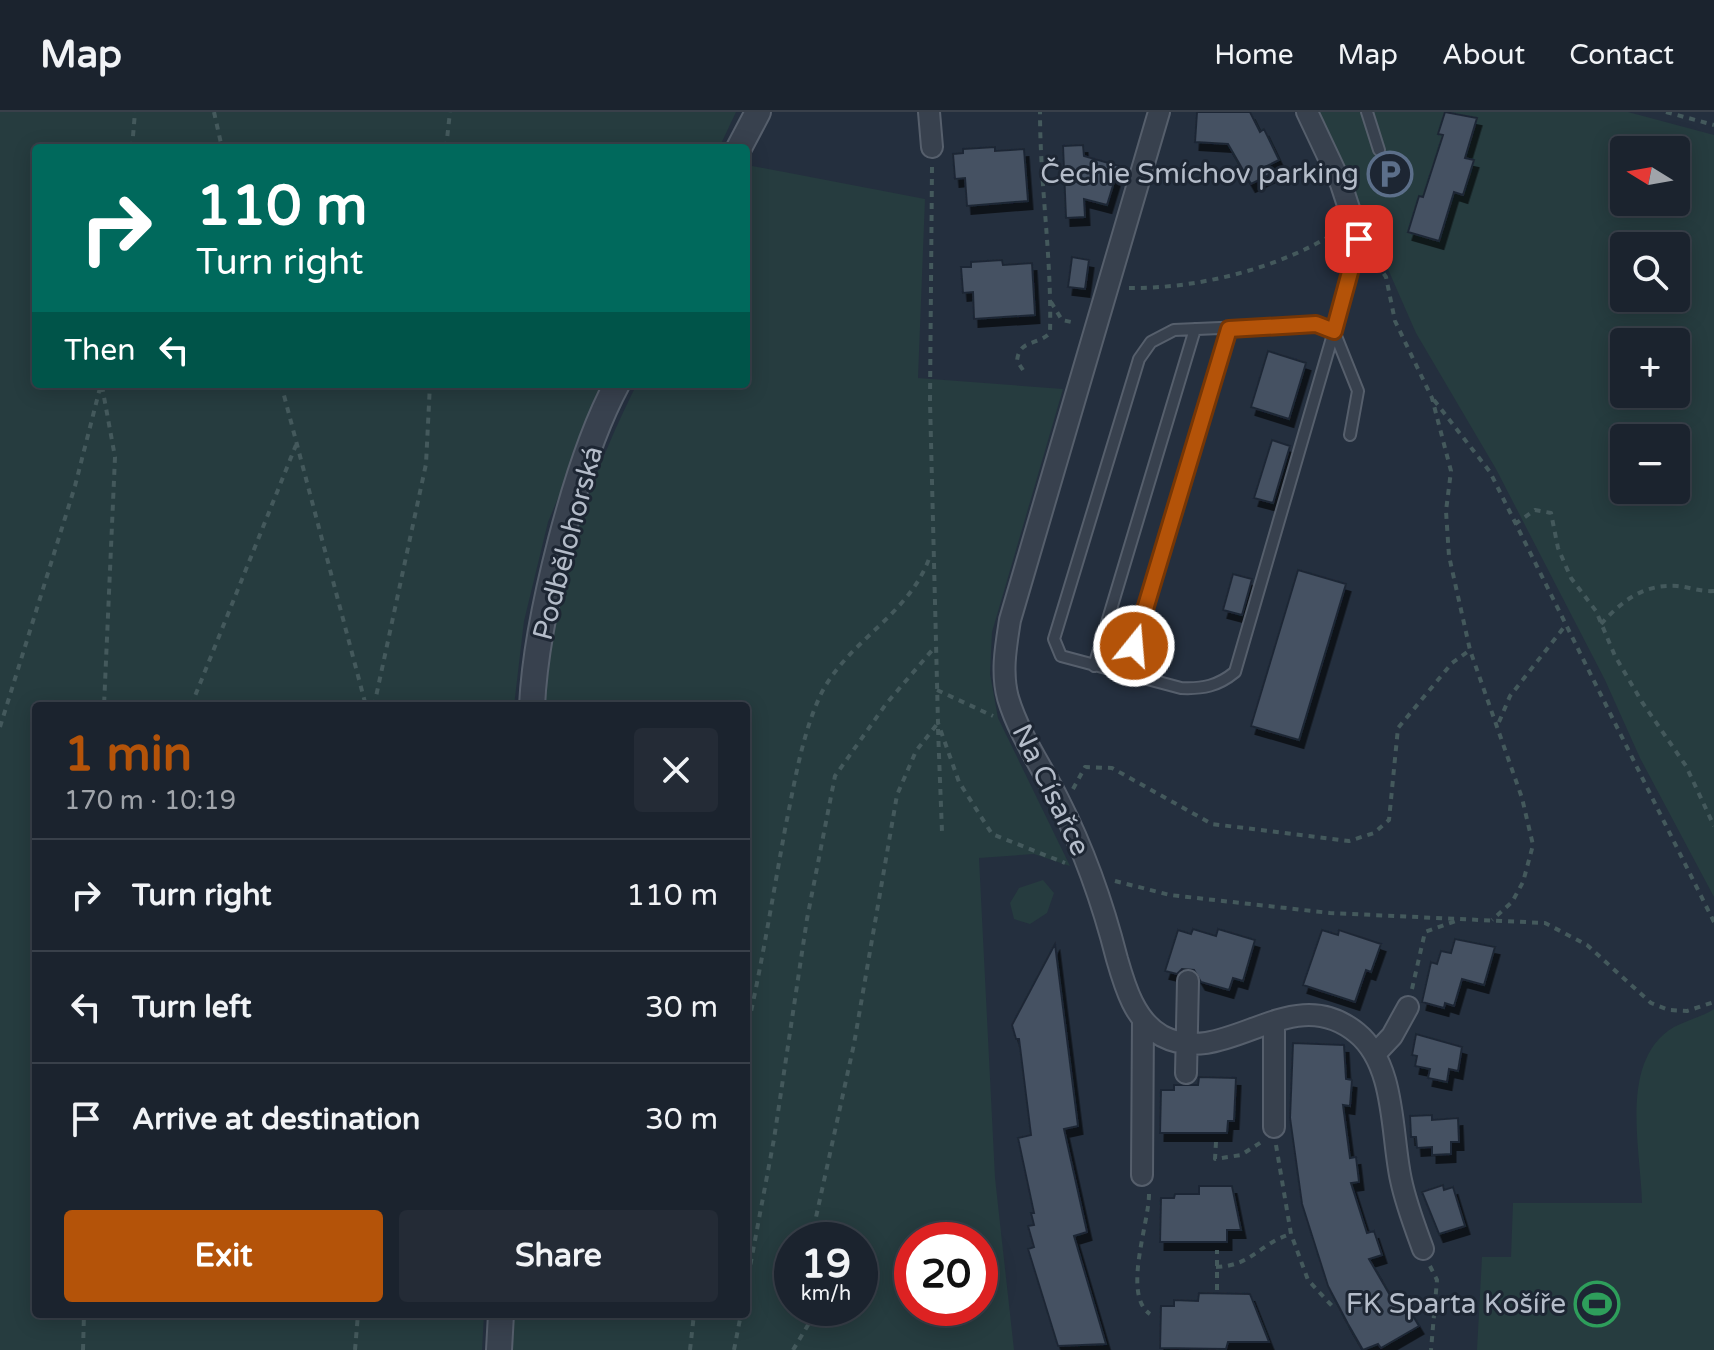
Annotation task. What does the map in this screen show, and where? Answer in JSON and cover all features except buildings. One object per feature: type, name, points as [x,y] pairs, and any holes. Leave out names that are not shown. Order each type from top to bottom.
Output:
[{"type":"street","points":[[741,144],[758,112]]},
{"type":"street","points":[[929,112],[932,147]]},
{"type":"street","name":"Na Císařce","points":[[1143,1020],[1125,988],[1091,872],[1059,801],[1019,727],[1008,696],[1004,663],[1010,620],[1159,112]]},
{"type":"street","points":[[1307,112],[1341,184],[1359,239]]},
{"type":"street","name":"Podbělohorská","points":[[533,702],[543,626],[563,541],[581,474],[615,388]]},
{"type":"street","points":[[1186,1073],[1188,981]]},
{"type":"street","points":[[1376,1053],[1392,1036],[1408,1007]]},
{"type":"street","points":[[1143,1020],[1161,1035],[1186,1044],[1206,1043],[1286,1016],[1310,1013],[1335,1019],[1357,1033],[1376,1053],[1401,1183],[1423,1249]]},
{"type":"street","points":[[1142,1175],[1143,1020]]},
{"type":"street","points":[[1274,1022],[1274,1127]]},
{"type":"street","points":[[499,1350],[501,1318]]},
{"type":"lane","points":[[1367,112],[1379,150]]},
{"type":"lane","points":[[1350,435],[1358,391],[1334,331],[1316,324],[1174,330],[1151,342],[1139,359],[1058,624],[1054,639],[1061,656],[1125,675],[1201,689],[1223,682],[1235,672],[1334,331],[1359,239]]},
{"type":"lane","points":[[1094,666],[1195,329]]},
{"type":"lane","points":[[1125,675],[1229,329]]},
{"type":"path","points":[[132,144],[135,112]]},
{"type":"path","points":[[214,112],[221,144]]},
{"type":"path","points":[[446,144],[450,112]]},
{"type":"path","points":[[1023,370],[1017,361],[1018,351],[1050,333],[1049,234],[1040,183],[1040,112]]},
{"type":"path","points":[[1666,112],[1714,125]]},
{"type":"path","points":[[932,147],[932,550],[942,832]]},
{"type":"path","points":[[1105,288],[1158,286],[1241,271],[1312,248],[1338,231],[1359,239],[1386,277],[1395,321],[1432,398],[1451,471],[1446,511],[1449,556],[1470,650],[1522,798],[1533,845],[1523,882],[1512,902],[1492,920]]},
{"type":"path","points":[[1051,302],[1062,320],[1094,327]]},
{"type":"path","points":[[0,727],[75,486],[100,388]]},
{"type":"path","points":[[102,388],[115,457],[104,702]]},
{"type":"path","points":[[282,388],[365,702]]},
{"type":"path","points":[[375,702],[426,464],[430,388]]},
{"type":"path","points":[[1432,398],[1490,472],[1714,922]]},
{"type":"path","points":[[193,702],[296,445]]},
{"type":"path","points":[[1515,524],[1535,510],[1551,513],[1558,548],[1571,578],[1601,624],[1615,656],[1642,702],[1686,766],[1714,826]]},
{"type":"path","points":[[750,1013],[791,797],[822,692],[844,661],[898,610],[923,579],[932,550]]},
{"type":"path","points":[[1601,624],[1624,598],[1652,588],[1676,586],[1714,591]]},
{"type":"path","points":[[1498,724],[1510,696],[1565,626]]},
{"type":"path","points":[[750,1267],[774,1139],[807,919],[835,776],[886,704],[935,646]]},
{"type":"path","points":[[1074,789],[1085,767],[1112,768],[1212,824],[1349,841],[1374,833],[1389,820],[1398,728],[1452,663],[1470,650]]},
{"type":"path","points":[[937,690],[1000,719]]},
{"type":"path","points":[[938,723],[959,782],[992,834],[1091,872],[1170,895],[1330,913],[1545,923],[1587,945],[1634,991],[1669,1010],[1687,1011],[1714,1002]]},
{"type":"path","points":[[815,1222],[854,1044],[897,795],[916,751],[938,723]]},
{"type":"path","points":[[1408,1007],[1425,932],[1458,920]]},
{"type":"path","points":[[1216,1142],[1215,1159],[1241,1155],[1275,1133],[1291,1234],[1308,1280],[1333,1307]]},
{"type":"path","points":[[1142,1175],[1148,1188],[1149,1207],[1137,1265],[1140,1302],[1150,1314]]},
{"type":"path","points":[[1216,1267],[1245,1263],[1277,1238],[1291,1234]]},
{"type":"path","points":[[1423,1249],[1437,1280],[1431,1350]]},
{"type":"path","points":[[1217,1250],[1217,1290]]},
{"type":"path","points":[[83,1350],[84,1318]]},
{"type":"path","points":[[355,1350],[358,1318]]},
{"type":"path","points":[[690,1350],[694,1318]]},
{"type":"path","points":[[734,1350],[740,1318]]},
{"type":"path","points":[[793,1350],[805,1326]]},
{"type":"green space","points":[[0,112],[736,112],[721,144],[32,144],[32,388],[604,388],[548,522],[524,621],[514,702],[32,702],[32,1318],[484,1318],[482,1350],[0,1350]]},
{"type":"green space","points":[[1319,112],[1628,112],[1714,135],[1714,897],[1640,758],[1605,680],[1496,469],[1416,333]]},
{"type":"green space","points":[[750,166],[925,199],[918,378],[1063,389],[992,632],[990,674],[998,718],[1070,866],[1034,854],[979,858],[995,1178],[1014,1350],[511,1350],[513,1318],[750,1318],[750,702],[542,702],[563,581],[602,461],[635,388],[750,388]]},
{"type":"green space","points":[[1043,880],[1054,893],[1047,913],[1030,924],[1014,919],[1010,903],[1019,888]]},
{"type":"green space","name":"FK Sparta Košíře","points":[[1714,1009],[1714,1350],[1477,1350],[1482,1257],[1511,1257],[1513,1203],[1642,1203],[1637,1108],[1645,1061],[1657,1042],[1674,1027]]},
{"type":"place","name":"Čechie Smíchov parking","points":[[1390,174]]},
{"type":"place","name":"FK Sparta Košíře","points":[[1597,1304]]},
{"type":"route","points":[[1134,646],[1229,329],[1316,324],[1334,331],[1359,239]]}]
